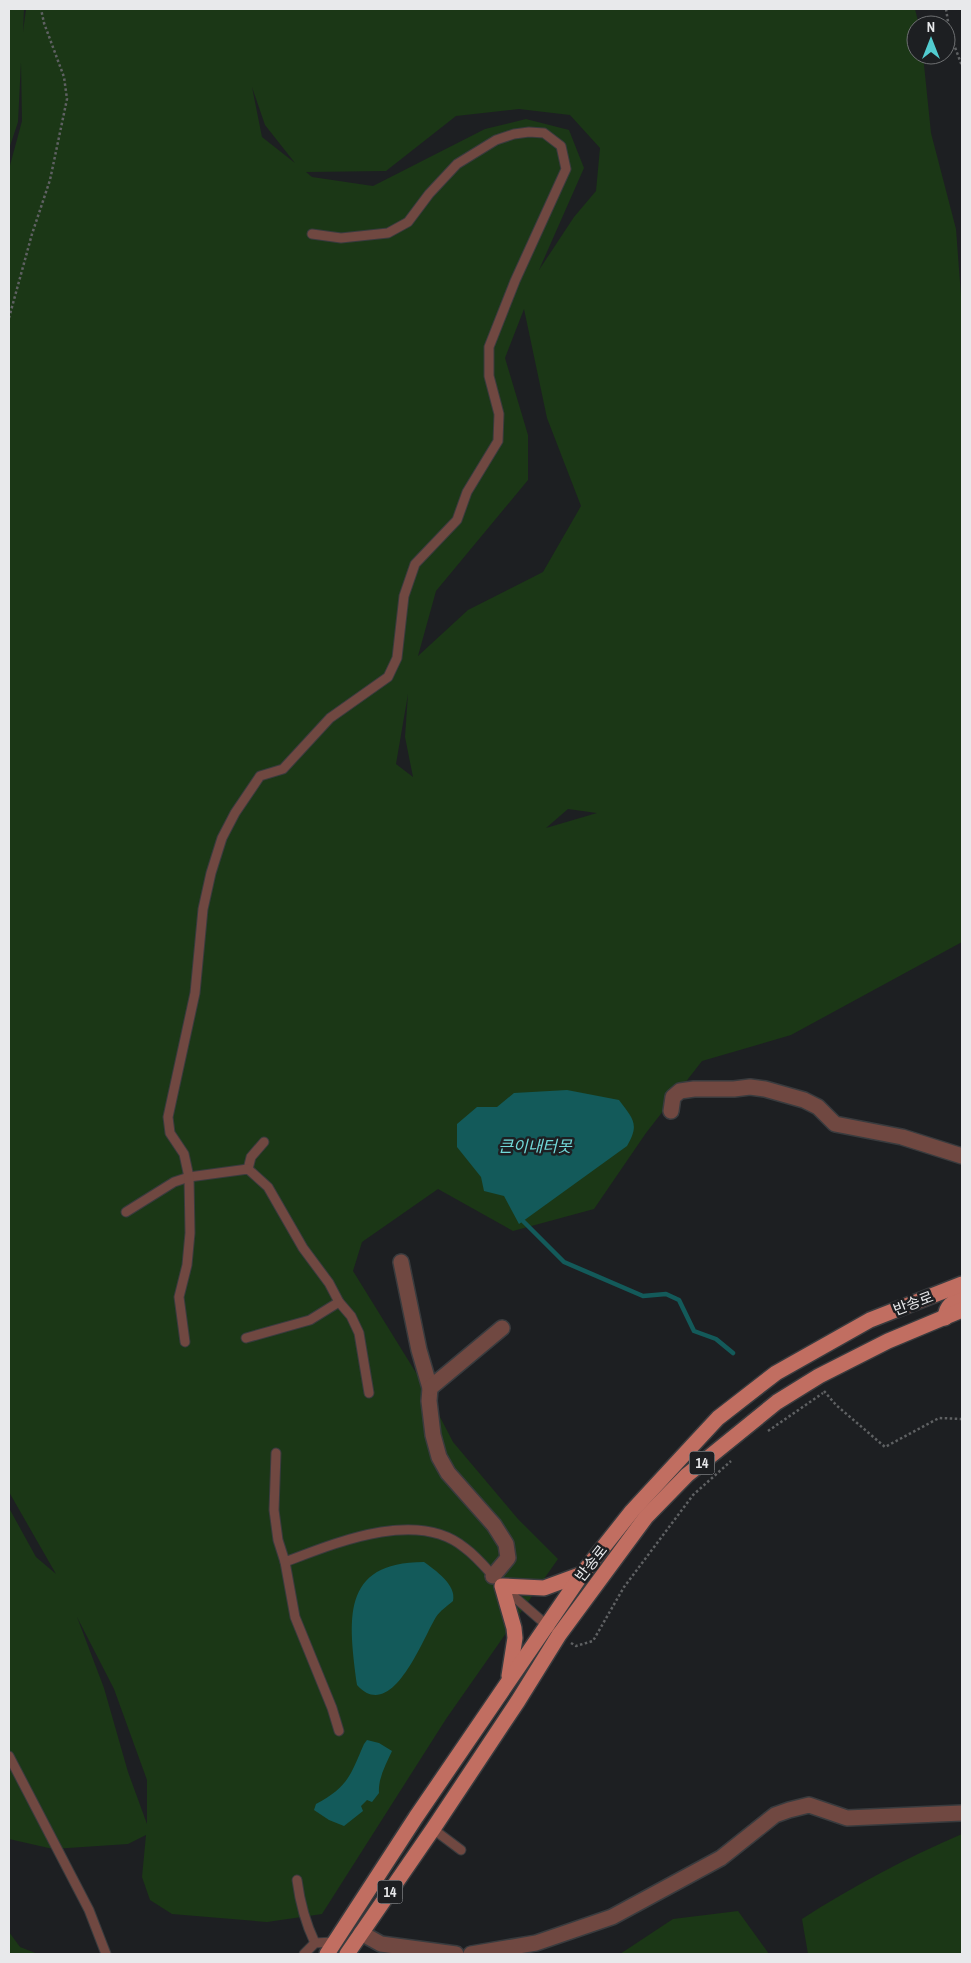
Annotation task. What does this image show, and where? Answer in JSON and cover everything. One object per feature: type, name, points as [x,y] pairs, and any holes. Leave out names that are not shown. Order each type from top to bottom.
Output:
[{"type":"main road","name":"반송로","points":[[330,1948],[411,1825],[582,1574],[632,1511],[718,1418],[776,1373],[870,1320],[962,1284]]},
{"type":"main road","points":[[945,1318],[945,1311],[952,1302],[962,1299]]},
{"type":"main road","name":"반송로","points":[[347,1954],[433,1829],[518,1701],[559,1635],[646,1517],[688,1476],[777,1402],[819,1376],[888,1341],[962,1310]]},
{"type":"main road","points":[[508,1683],[515,1638],[498,1581],[544,1588],[582,1574]]},
{"type":"street","points":[[671,1111],[673,1097],[680,1091],[750,1087],[765,1089],[804,1100],[818,1107],[835,1124],[902,1137],[962,1156]]},
{"type":"street","points":[[401,1262],[419,1350],[430,1388],[429,1401],[432,1435],[439,1458],[448,1473],[494,1525],[506,1544],[508,1558],[498,1581]]},
{"type":"street","points":[[430,1388],[502,1328]]},
{"type":"street","points":[[471,1954],[536,1943],[612,1917],[721,1858],[775,1815],[789,1810],[809,1805],[847,1818],[962,1813]]},
{"type":"street","points":[[362,1933],[382,1949],[456,1954]]},
{"type":"lane","points":[[185,1342],[179,1296],[187,1265],[190,1233],[189,1177],[184,1154],[170,1132],[168,1117],[194,993],[203,909],[211,873],[222,838],[235,813],[260,776],[283,768],[330,718],[388,676],[397,658],[404,596],[416,564],[457,520],[467,492],[498,440],[499,414],[490,376],[489,347],[515,281],[566,169],[561,146],[544,133],[514,134],[496,140],[457,164],[429,194],[408,222],[388,233],[341,238],[312,234]]},
{"type":"lane","points":[[248,1169],[251,1158],[264,1142]]},
{"type":"lane","points":[[126,1212],[174,1182],[189,1177],[248,1169],[268,1187],[303,1248],[330,1283],[339,1302],[351,1316],[359,1333],[369,1393]]},
{"type":"lane","points":[[246,1338],[310,1320],[339,1302]]},
{"type":"lane","points":[[276,1453],[274,1510],[278,1540],[285,1562],[295,1617],[332,1708],[339,1731]]},
{"type":"lane","points":[[285,1562],[323,1548],[387,1530],[417,1528],[442,1535],[464,1547],[498,1581],[559,1635]]},
{"type":"lane","points":[[9,1756],[90,1910],[106,1954]]},
{"type":"lane","points":[[433,1829],[461,1850]]},
{"type":"lane","points":[[297,1880],[306,1924],[315,1943],[330,1948]]},
{"type":"lane","points":[[304,1954],[315,1943]]},
{"type":"path","points":[[9,318],[32,234],[50,180],[67,99],[64,77],[44,23],[41,9]]},
{"type":"path","points":[[946,9],[950,34],[962,66]]},
{"type":"path","points":[[765,1433],[824,1392],[836,1405],[885,1447],[939,1418],[962,1419]]},
{"type":"path","points":[[559,1635],[576,1646],[593,1641],[624,1587],[687,1502],[737,1456]]},
{"type":"green space","points":[[9,9],[24,9],[23,32],[26,9],[915,9],[916,15],[906,15],[906,65],[924,65],[931,133],[956,229],[962,309],[962,942],[791,1035],[702,1061],[646,1133],[594,1209],[513,1231],[438,1189],[362,1242],[353,1271],[423,1384],[453,1442],[518,1519],[558,1559],[446,1719],[322,1914],[267,1922],[172,1914],[150,1900],[142,1877],[146,1835],[128,1844],[53,1849],[9,1839],[9,1508],[36,1557],[56,1574],[9,1492],[9,169],[22,121],[21,62],[18,122],[9,149]],"holes":[[[252,87],[265,125],[295,163],[262,137]],[[519,109],[570,115],[600,148],[596,191],[574,217],[539,270],[584,168],[569,130],[526,119],[485,129],[373,186],[312,177],[306,172],[386,171],[456,116]],[[524,309],[547,418],[581,506],[543,572],[468,610],[418,656],[436,591],[528,480],[528,435],[505,358]],[[408,694],[405,737],[413,777],[396,764]],[[568,809],[597,813],[546,828]],[[77,1617],[114,1689],[147,1780],[147,1824],[128,1772],[104,1688]]]},
{"type":"green space","points":[[962,1834],[962,1954],[808,1954],[802,1919],[880,1873]]},
{"type":"green space","points":[[738,1911],[769,1954],[620,1954],[673,1919]]},
{"type":"green space","points":[[9,1932],[20,1947],[38,1954],[9,1954]]},
{"type":"water","name":"큰이내터못","points":[[567,1090],[619,1100],[633,1122],[634,1127],[631,1138],[627,1146],[519,1224],[504,1196],[484,1191],[481,1177],[457,1147],[457,1124],[477,1107],[497,1107],[514,1093]]},
{"type":"water","points":[[424,1562],[444,1578],[452,1589],[453,1601],[436,1617],[405,1674],[394,1686],[382,1694],[370,1694],[357,1685],[352,1639],[352,1618],[356,1600],[363,1584],[377,1572],[396,1565]]},
{"type":"water","points":[[367,1740],[379,1743],[392,1751],[381,1777],[379,1793],[372,1802],[367,1800],[361,1806],[363,1811],[344,1826],[329,1820],[314,1810],[316,1804],[335,1792],[347,1780]]},
{"type":"waterway","points":[[523,1221],[564,1262],[643,1296],[666,1294],[679,1300],[694,1331],[716,1339],[733,1353]]}]
